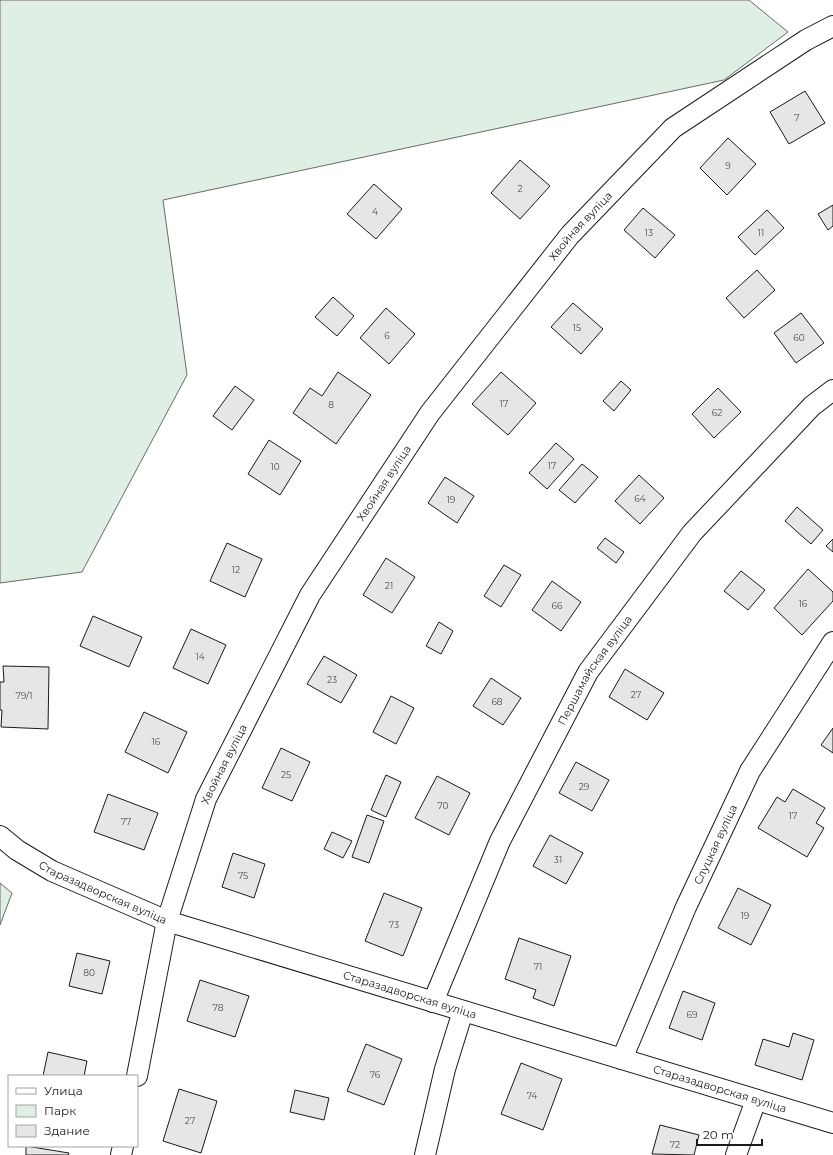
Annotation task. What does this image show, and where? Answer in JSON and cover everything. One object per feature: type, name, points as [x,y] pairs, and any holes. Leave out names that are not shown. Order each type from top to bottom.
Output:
[{"type":"street","name":"Хвойная вуліца","points":[[136,1075],[167,921],[206,799],[310,595],[430,413],[570,235],[673,128],[806,40],[833,26]]},
{"type":"street","name":"Першамайская вуліца","points":[[433,1002],[500,841],[588,672],[692,533],[812,406],[833,390]]},
{"type":"street","name":"Слуцкая вуліца","points":[[622,1059],[686,907],[750,772],[833,642]]},
{"type":"street","name":"Старазадворская вуліца","points":[[0,836],[17,850],[52,871],[167,921],[833,1124]]},
{"type":"street","points":[[425,1155],[445,1069],[463,1011]]},
{"type":"street","points":[[736,1155],[756,1100]]},
{"type":"green space","points":[[0,0],[749,0],[788,32],[724,80],[163,200],[187,375],[82,572],[0,583]]},
{"type":"green space","points":[[0,883],[12,893],[0,925]]},
{"type":"building","points":[[805,91],[825,123],[789,144],[770,112]]},
{"type":"building","points":[[728,138],[756,164],[727,195],[700,168]]},
{"type":"building","points":[[520,160],[550,186],[520,219],[491,193]]},
{"type":"building","points":[[374,184],[402,209],[376,239],[347,214]]},
{"type":"building","points":[[833,205],[833,226],[828,230],[818,214]]},
{"type":"building","points":[[643,208],[675,235],[655,258],[624,230]]},
{"type":"building","points":[[767,210],[784,228],[755,255],[738,237]]},
{"type":"building","points":[[757,270],[775,290],[744,318],[726,298]]},
{"type":"building","points":[[333,297],[354,316],[337,336],[315,317]]},
{"type":"building","points":[[573,303],[603,329],[581,354],[551,327]]},
{"type":"building","points":[[386,308],[415,334],[389,364],[360,338]]},
{"type":"building","points":[[801,313],[824,343],[796,363],[774,333]]},
{"type":"building","points":[[338,372],[371,395],[336,444],[293,413],[310,388],[322,396]]},
{"type":"building","points":[[501,372],[536,403],[508,435],[472,404]]},
{"type":"building","points":[[621,381],[631,390],[614,411],[603,401]]},
{"type":"building","points":[[235,386],[254,400],[232,430],[213,416]]},
{"type":"building","points":[[718,388],[741,412],[714,438],[692,414]]},
{"type":"building","points":[[269,440],[301,461],[280,495],[248,474]]},
{"type":"building","points":[[556,443],[574,459],[547,489],[529,473]]},
{"type":"building","points":[[582,464],[598,477],[575,503],[559,490]]},
{"type":"building","points":[[639,475],[664,498],[640,524],[615,501]]},
{"type":"building","points":[[445,477],[474,496],[457,523],[428,503]]},
{"type":"building","points":[[797,507],[823,530],[811,544],[785,521]]},
{"type":"building","points":[[605,538],[624,552],[616,563],[597,548]]},
{"type":"building","points":[[833,539],[833,552],[826,546]]},
{"type":"building","points":[[227,543],[262,559],[245,597],[210,581]]},
{"type":"building","points":[[386,558],[415,577],[392,613],[363,595]]},
{"type":"building","points":[[504,565],[521,575],[501,607],[484,596]]},
{"type":"building","points":[[808,569],[833,592],[833,601],[802,635],[774,608]]},
{"type":"building","points":[[741,571],[765,590],[748,610],[724,591]]},
{"type":"building","points":[[552,581],[581,602],[561,631],[532,610]]},
{"type":"building","points":[[93,616],[142,637],[129,667],[80,646]]},
{"type":"building","points":[[439,622],[453,631],[441,654],[426,646]]},
{"type":"building","points":[[191,629],[226,645],[208,684],[173,668]]},
{"type":"building","points":[[324,656],[357,675],[341,703],[307,684]]},
{"type":"building","points":[[3,666],[49,667],[48,729],[1,727],[2,710],[0,710],[0,682],[4,682]]},
{"type":"building","points":[[625,669],[664,693],[647,720],[609,697]]},
{"type":"building","points":[[491,678],[521,698],[503,725],[473,706]]},
{"type":"building","points":[[391,696],[414,708],[396,744],[373,732]]},
{"type":"building","points":[[144,712],[187,732],[168,773],[125,752]]},
{"type":"building","points":[[833,728],[833,753],[821,745]]},
{"type":"building","points":[[281,748],[310,762],[292,801],[262,788]]},
{"type":"building","points":[[576,762],[609,780],[592,811],[559,793]]},
{"type":"building","points":[[386,775],[401,782],[386,817],[371,810]]},
{"type":"building","points":[[437,776],[470,793],[449,835],[415,818]]},
{"type":"building","points":[[793,789],[825,808],[816,823],[824,828],[807,857],[758,828],[777,797],[785,802]]},
{"type":"building","points":[[108,794],[158,813],[144,850],[94,832]]},
{"type":"building","points":[[367,815],[384,821],[369,863],[352,857]]},
{"type":"building","points":[[332,832],[352,841],[343,858],[324,849]]},
{"type":"building","points":[[550,835],[583,853],[566,884],[533,866]]},
{"type":"building","points":[[233,853],[265,864],[254,898],[222,887]]},
{"type":"building","points":[[738,888],[771,905],[751,945],[718,928]]},
{"type":"building","points":[[384,893],[422,908],[403,956],[365,941]]},
{"type":"building","points":[[519,938],[571,956],[554,1006],[533,998],[536,990],[505,979]]},
{"type":"building","points":[[77,953],[110,961],[102,994],[69,986]]},
{"type":"building","points":[[200,980],[249,996],[235,1037],[187,1021]]},
{"type":"building","points":[[683,991],[715,1003],[702,1040],[669,1028]]},
{"type":"building","points":[[793,1033],[814,1040],[802,1080],[755,1065],[763,1039],[789,1047]]},
{"type":"building","points":[[366,1044],[402,1059],[384,1105],[347,1091]]},
{"type":"building","points":[[48,1052],[87,1061],[84,1075],[43,1075]]},
{"type":"building","points":[[521,1063],[562,1079],[543,1130],[501,1114]]},
{"type":"building","points":[[179,1089],[217,1101],[201,1153],[163,1141]]},
{"type":"building","points":[[295,1090],[329,1098],[324,1120],[290,1112]]},
{"type":"building","points":[[660,1125],[699,1135],[694,1155],[652,1154]]},
{"type":"building","points":[[26,1147],[69,1153],[68,1155],[26,1155]]}]
